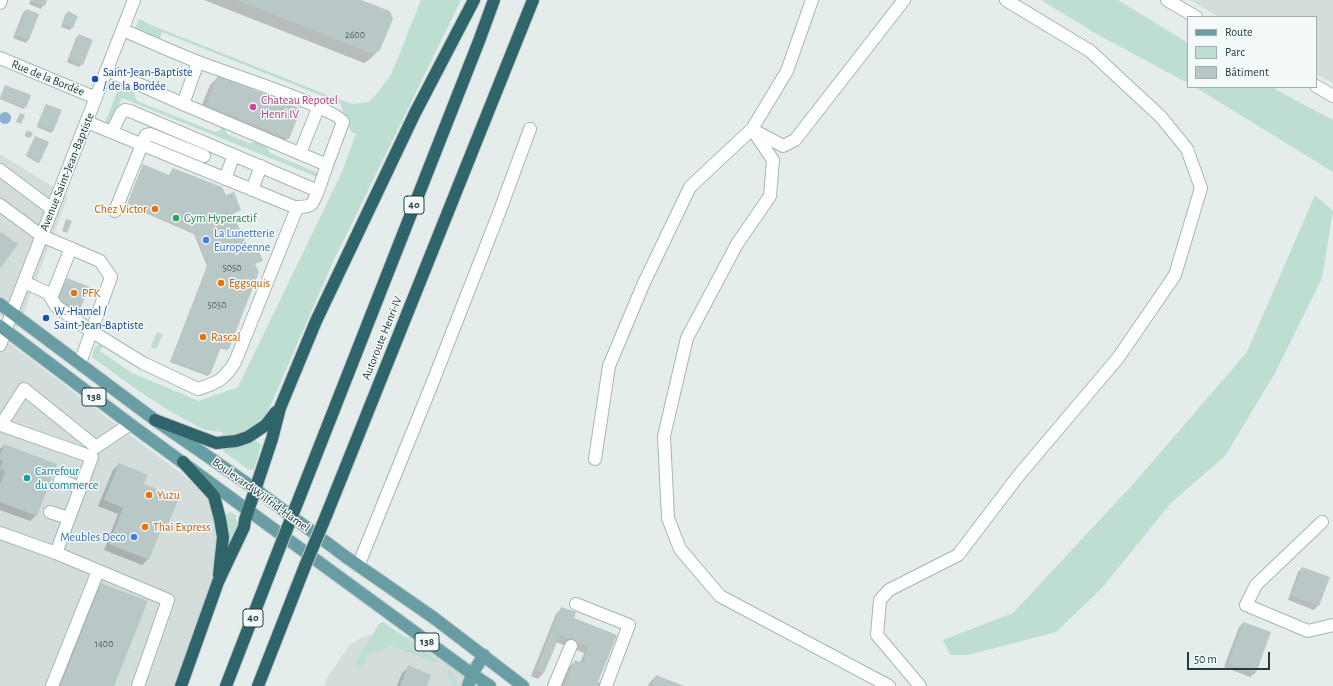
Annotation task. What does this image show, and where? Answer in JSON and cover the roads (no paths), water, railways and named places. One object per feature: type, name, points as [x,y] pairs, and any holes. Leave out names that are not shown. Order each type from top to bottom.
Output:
[{"type":"highway","points":[[180,686],[218,582],[242,531],[272,439],[280,408],[316,321],[419,106],[474,0]]},
{"type":"highway","name":"Autoroute Henri-IV","points":[[226,686],[494,0]]},
{"type":"highway","name":"Autoroute Henri-IV","points":[[258,686],[533,0]]},
{"type":"highway","points":[[155,420],[216,443],[236,441],[248,437],[266,425],[280,408]]},
{"type":"highway","points":[[183,462],[214,496],[220,519],[222,537],[218,582]]},
{"type":"main road","name":"Boulevard Wilfrid-Hamel","points":[[0,304],[155,420],[255,489],[358,566],[434,618],[523,686]]},
{"type":"main road","name":"Boulevard Wilfrid-Hamel","points":[[3,328],[130,424],[486,685]]},
{"type":"main road","points":[[468,686],[472,674],[484,655]]},
{"type":"main road","points":[[486,685],[496,665]]},
{"type":"street","name":"Avenue Saint-Jean-Baptiste","points":[[0,345],[3,328],[12,312],[24,282],[134,0]]},
{"type":"street","points":[[595,459],[609,366],[643,285],[690,187],[752,129],[787,71],[812,0]]},
{"type":"street","points":[[752,129],[783,146],[795,140],[904,0]]},
{"type":"street","points":[[920,686],[877,635],[880,600],[889,590],[958,555],[1019,475],[1118,358],[1175,275],[1201,188],[1187,149],[1161,117],[1090,51],[1006,0]]},
{"type":"street","points":[[1167,0],[1191,9]]},
{"type":"street","points":[[87,122],[297,207],[308,207],[311,205],[318,191],[343,122],[339,116],[318,106],[198,62],[123,30]]},
{"type":"street","name":"Rue de la Bordée","points":[[0,58],[96,98]]},
{"type":"street","points":[[183,104],[198,62]]},
{"type":"street","points":[[107,70],[183,104],[327,164]]},
{"type":"street","points":[[1317,87],[1333,96]]},
{"type":"street","points":[[300,153],[318,106]]},
{"type":"street","points":[[112,132],[124,110],[209,144],[318,191]]},
{"type":"street","points":[[358,566],[432,384],[530,129]]},
{"type":"street","points":[[752,129],[773,160],[770,196],[738,244],[686,338],[664,436],[668,518],[680,549],[720,596],[889,686]]},
{"type":"street","points":[[115,211],[146,135],[150,134],[204,156]]},
{"type":"street","points":[[200,168],[209,144]]},
{"type":"street","points":[[225,179],[234,155]]},
{"type":"street","points":[[252,190],[261,166]]},
{"type":"street","points":[[0,170],[52,209]]},
{"type":"street","points":[[0,205],[42,236],[100,261],[111,277],[80,363]]},
{"type":"street","points":[[24,282],[48,293],[56,306],[143,363],[198,389],[217,383],[229,372],[235,362],[297,207]]},
{"type":"street","points":[[51,298],[71,248]]},
{"type":"street","points":[[24,389],[94,452],[1,426],[4,413],[24,389]]},
{"type":"street","points":[[56,553],[94,452],[130,424]]},
{"type":"street","points":[[60,480],[80,488]]},
{"type":"street","points":[[50,512],[68,518]]},
{"type":"street","points":[[1322,522],[1256,585],[1246,605],[1308,631],[1333,625]]},
{"type":"street","points":[[0,533],[56,553],[168,600],[138,686]]},
{"type":"street","points":[[52,686],[98,571]]},
{"type":"street","points":[[576,604],[629,625],[606,686]]},
{"type":"street","points":[[554,686],[571,646]]},
{"type":"water","points":[[5,112],[9,114],[11,118],[9,122],[5,124],[1,122],[-1,118],[1,114]]},
{"type":"place","name":"Saint-Jean-Baptiste / de la Bordée","points":[[95,79]]},
{"type":"place","name":"Chateau Repotel Henri IV","points":[[253,107]]},
{"type":"place","name":"Chez Victor","points":[[155,209]]},
{"type":"place","name":"Gym Hyperactif","points":[[176,218]]},
{"type":"place","name":"La Lunetterie Européenne","points":[[206,240]]},
{"type":"place","name":"Eggsquis","points":[[221,283]]},
{"type":"place","name":"PFK","points":[[74,293]]},
{"type":"place","name":"W.-Hamel / Saint-Jean-Baptiste","points":[[46,318]]},
{"type":"place","name":"Rascal","points":[[203,337]]},
{"type":"place","name":"Carrefour du commerce","points":[[27,478]]},
{"type":"place","name":"Yuzu","points":[[149,495]]},
{"type":"place","name":"Thaï Express","points":[[145,527]]},
{"type":"place","name":"Meubles Deco","points":[[134,537]]}]
